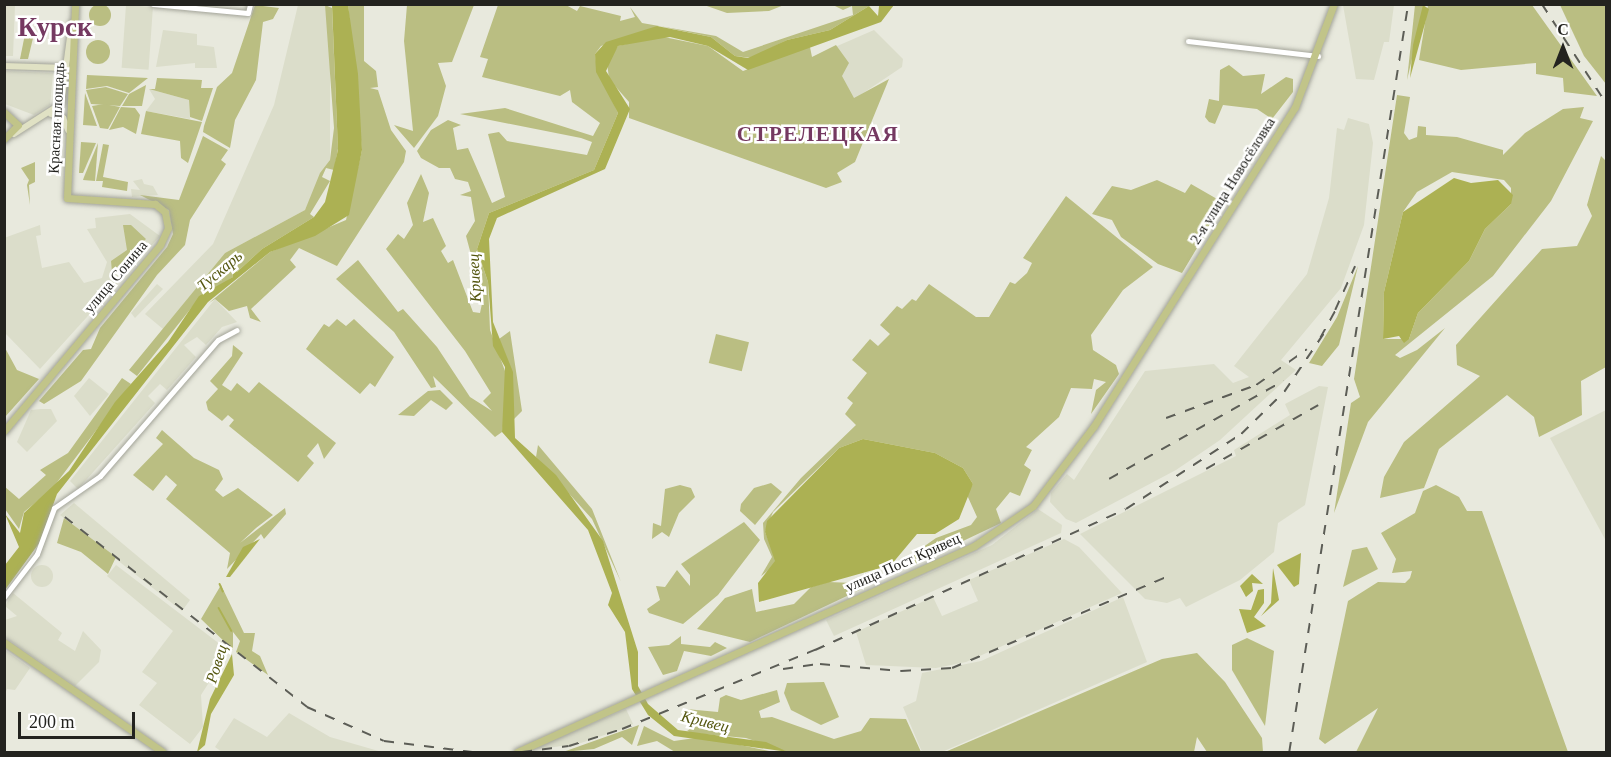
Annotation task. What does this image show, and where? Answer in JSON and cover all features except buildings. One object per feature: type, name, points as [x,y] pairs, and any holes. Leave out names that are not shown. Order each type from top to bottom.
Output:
[{"type":"main road","points":[[4,139],[51,114],[62,102],[74,4]]},
{"type":"main road","name":"Красная площадь","points":[[68,198],[69,130],[74,68],[74,4]]},
{"type":"main road","name":"2-я улица Новосёловка","points":[[1136,362],[1292,114],[1318,56],[1334,4]]},
{"type":"main road","points":[[4,66],[74,68]]},
{"type":"main road","points":[[4,112],[17,122],[14,134]]},
{"type":"main road","points":[[51,114],[63,118],[69,130]]},
{"type":"main road","name":"улица Сонина","points":[[4,431],[167,233],[167,216],[155,204],[68,198]]},
{"type":"main road","name":"улица Пост Кривец","points":[[517,753],[1004,530],[1053,484],[1136,362]]},
{"type":"main road","points":[[4,642],[163,753]]},
{"type":"street","points":[[153,4],[248,13],[250,4]]},
{"type":"street","points":[[1188,41],[1318,56]]},
{"type":"street","points":[[4,597],[38,554],[54,508],[100,476],[218,340],[237,330]]},
{"type":"shaded area","points":[[5,4],[15,5],[13,56],[5,56]]},
{"type":"shaded area","points":[[100,4],[108,7],[111,15],[108,23],[100,26],[92,23],[89,15],[92,7]]},
{"type":"shaded area","points":[[126,5],[153,7],[149,70],[122,68]]},
{"type":"shaded area","points":[[255,5],[279,8],[273,19],[263,22],[256,80],[235,120],[230,148],[203,132],[204,126],[217,87],[232,73]]},
{"type":"shaded area","points":[[298,5],[325,5],[330,28],[330,160],[305,210],[225,253],[163,329],[145,314],[213,244],[274,105]]},
{"type":"shaded area","points":[[325,5],[332,8],[338,149],[334,170],[326,168],[322,177],[330,181],[310,214],[314,217],[262,249],[237,272],[230,263],[233,277],[196,302],[137,376],[129,370],[225,253],[305,210],[320,173],[330,160],[334,128]]},
{"type":"shaded area","points":[[332,5],[348,5],[358,74],[362,150],[349,215],[315,236],[270,252],[208,302],[57,494],[40,542],[5,590],[5,565],[19,547],[5,514],[20,533],[24,513],[69,471],[115,402],[168,342],[199,296],[233,277],[229,259],[237,272],[262,249],[314,217],[325,202],[338,150]]},
{"type":"shaded area","points":[[348,5],[364,5],[364,61],[376,71],[378,87],[370,88],[378,90],[391,130],[406,151],[404,162],[337,266],[299,248],[290,260],[296,267],[251,309],[261,322],[250,318],[247,306],[229,311],[215,299],[209,303],[270,252],[346,220],[362,150]]},
{"type":"shaded area","points":[[407,5],[474,5],[452,62],[438,63],[446,86],[438,116],[414,148],[394,125],[413,131],[404,41]]},
{"type":"shaded area","points":[[498,5],[566,5],[577,11],[580,6],[621,16],[620,21],[635,17],[630,7],[642,23],[716,36],[743,52],[853,15],[852,6],[843,10],[833,5],[869,6],[830,30],[787,40],[752,58],[735,56],[711,37],[659,26],[601,46],[595,54],[597,69],[618,113],[594,170],[489,213],[477,249],[488,282],[490,330],[505,371],[507,402],[502,432],[495,437],[433,376],[436,387],[431,388],[394,332],[336,279],[358,260],[398,312],[403,309],[437,347],[470,397],[492,411],[483,401],[491,393],[465,351],[386,249],[398,234],[404,239],[413,225],[407,203],[421,174],[429,193],[423,222],[433,218],[446,246],[441,251],[448,263],[453,260],[473,312],[480,313],[483,299],[466,236],[475,221],[471,197],[460,195],[471,191],[468,182],[455,179],[450,168],[439,168],[421,158],[417,151],[431,130],[448,120],[461,125],[453,128],[457,150],[468,148],[492,203],[505,197],[488,134],[499,132],[507,141],[587,155],[592,142],[581,138],[460,114],[505,108],[593,136],[600,123],[572,102],[570,90],[560,96],[482,77],[488,59],[480,57]]},
{"type":"shaded area","points":[[704,5],[784,5],[769,11],[727,13]]},
{"type":"shaded area","points":[[894,5],[881,22],[748,70],[708,46],[670,37],[618,46],[606,71],[630,109],[605,169],[497,218],[489,239],[493,322],[513,372],[515,438],[556,475],[603,541],[638,652],[638,686],[648,704],[678,730],[766,742],[788,752],[674,736],[648,715],[632,689],[625,632],[608,605],[612,593],[588,530],[502,432],[505,367],[493,346],[488,282],[477,249],[489,213],[594,170],[618,113],[596,72],[595,54],[606,42],[657,26],[711,37],[735,56],[748,58],[787,40],[830,30],[869,6],[878,16],[879,6]]},
{"type":"shaded area","points":[[1343,5],[1394,5],[1389,42],[1384,42],[1374,80],[1356,79]]},
{"type":"shaded area","points":[[1415,5],[1423,5],[1423,13],[1407,80]]},
{"type":"shaded area","points":[[1423,5],[1429,9],[1410,78],[1413,45]]},
{"type":"shaded area","points":[[1428,5],[1532,5],[1597,96],[1564,92],[1563,78],[1536,74],[1536,63],[1461,70],[1419,60]]},
{"type":"shaded area","points":[[1560,5],[1606,5],[1606,84],[1584,56]]},
{"type":"shaded area","points":[[163,30],[197,34],[197,45],[214,47],[217,68],[195,68],[195,63],[156,67]]},
{"type":"shaded area","points":[[874,30],[903,59],[902,67],[850,102],[812,57]]},
{"type":"shaded area","points":[[25,34],[34,34],[28,59],[20,59]]},
{"type":"shaded area","points":[[659,36],[708,46],[743,71],[799,50],[810,47],[812,57],[836,45],[849,63],[842,76],[854,98],[889,79],[855,162],[837,173],[842,182],[826,188],[629,118],[629,102],[609,79],[607,62],[618,46]]},
{"type":"shaded area","points":[[98,40],[106,44],[110,52],[106,60],[98,64],[90,60],[86,52],[90,44]]},
{"type":"shaded area","points":[[1229,65],[1243,76],[1265,74],[1261,94],[1286,77],[1293,79],[1293,92],[1272,119],[1257,109],[1223,105],[1215,124],[1209,122],[1205,117],[1209,99],[1219,101],[1220,70]]},
{"type":"shaded area","points":[[4,71],[53,73],[50,105],[34,115],[5,104]]},
{"type":"shaded area","points":[[87,75],[148,78],[129,93],[107,86],[86,89]]},
{"type":"shaded area","points":[[157,78],[202,80],[201,88],[213,88],[202,121],[190,117],[189,100],[149,89],[155,89]]},
{"type":"shaded area","points":[[146,85],[142,106],[122,106],[129,94]]},
{"type":"shaded area","points":[[106,87],[128,94],[120,106],[91,104],[86,90]]},
{"type":"shaded area","points":[[149,89],[189,100],[190,119],[146,111],[155,99]]},
{"type":"shaded area","points":[[85,93],[97,126],[83,125]]},
{"type":"shaded area","points":[[1397,95],[1410,97],[1404,133],[1409,140],[1417,137],[1418,126],[1426,127],[1426,135],[1457,137],[1503,150],[1503,155],[1525,133],[1563,109],[1584,107],[1580,118],[1593,121],[1551,201],[1493,276],[1395,355],[1400,358],[1417,350],[1445,328],[1368,422],[1334,513],[1351,403],[1360,397],[1354,379]],"holes":[[[1452,172],[1504,180],[1511,188],[1511,204],[1485,229],[1469,261],[1418,313],[1409,339],[1383,339],[1384,292],[1403,212],[1417,192]]]},
{"type":"shaded area","points":[[104,104],[120,107],[108,129],[100,128],[92,106]]},
{"type":"shaded area","points":[[121,107],[135,108],[140,115],[136,134],[123,127],[109,130]]},
{"type":"shaded area","points":[[146,111],[202,122],[188,163],[181,158],[180,141],[141,134]]},
{"type":"shaded area","points":[[1348,118],[1369,124],[1373,143],[1364,225],[1341,288],[1281,360],[1296,370],[1220,440],[1176,470],[1076,523],[1066,519],[1050,502],[1051,493],[1067,474],[1074,480],[1145,371],[1214,364],[1233,383],[1249,377],[1234,366],[1307,274],[1329,198],[1337,128],[1344,130]]},
{"type":"shaded area","points":[[203,136],[228,150],[221,160],[226,164],[190,220],[185,245],[157,275],[81,381],[44,404],[39,401],[83,350],[91,349],[100,328],[167,247],[173,234],[169,210],[140,195],[179,200]]},
{"type":"shaded area","points":[[81,142],[96,143],[83,173],[79,173]]},
{"type":"shaded area","points":[[98,143],[95,181],[83,180],[84,177]]},
{"type":"shaded area","points":[[103,144],[109,145],[103,177],[128,182],[127,191],[102,187],[103,181],[96,181]]},
{"type":"shaded area","points":[[1601,156],[1606,161],[1606,367],[1581,381],[1582,415],[1539,437],[1534,417],[1507,395],[1439,449],[1424,488],[1380,498],[1384,477],[1404,442],[1480,376],[1457,365],[1456,345],[1542,249],[1577,246],[1592,216],[1587,205]]},
{"type":"shaded area","points":[[35,162],[35,182],[29,185],[30,205],[27,185],[29,180],[21,168]]},
{"type":"shaded area","points":[[1454,178],[1471,183],[1498,180],[1513,195],[1511,204],[1485,229],[1469,261],[1418,313],[1409,339],[1404,343],[1399,336],[1383,339],[1384,292],[1403,212]]},
{"type":"shaded area","points":[[142,179],[144,184],[153,186],[158,195],[132,197],[131,189],[140,190],[133,181]]},
{"type":"shaded area","points":[[1157,180],[1185,193],[1191,184],[1224,203],[1182,273],[1158,264],[1121,237],[1112,220],[1092,214],[1112,186],[1131,190]]},
{"type":"shaded area","points":[[1066,196],[1153,267],[1123,290],[1091,335],[1093,350],[1116,365],[1119,374],[1091,414],[1096,390],[1106,382],[1094,379],[1092,389],[1071,388],[1059,417],[1026,447],[1032,450],[1024,465],[1031,470],[1020,496],[1010,492],[996,509],[1001,523],[750,642],[697,629],[725,598],[752,589],[756,612],[794,604],[811,587],[828,582],[854,583],[882,576],[936,538],[971,525],[977,517],[967,495],[973,484],[963,468],[935,453],[863,439],[839,448],[773,512],[765,532],[775,556],[775,565],[761,576],[772,557],[764,539],[763,523],[801,478],[856,425],[845,414],[853,403],[847,398],[867,373],[852,360],[870,339],[878,346],[890,334],[880,325],[897,306],[902,309],[912,299],[916,301],[929,284],[976,317],[989,317],[1010,282],[1015,284],[1027,273],[1032,263],[1023,258]]},
{"type":"shaded area","points":[[130,214],[160,236],[40,369],[5,333],[4,238],[40,225],[41,235],[36,236],[42,268],[69,262],[84,283],[102,278],[107,262],[87,229],[96,228],[95,218]]},
{"type":"shaded area","points":[[123,225],[131,225],[146,239],[112,272],[111,261],[127,250]]},
{"type":"shaded area","points":[[1358,266],[1339,345],[1322,366],[1309,363],[1337,317]]},
{"type":"shaded area","points":[[157,284],[163,289],[135,318],[131,313]]},
{"type":"shaded area","points":[[215,299],[237,322],[222,327],[206,345],[197,337],[184,345],[196,357],[167,390],[160,384],[148,396],[155,403],[78,489],[70,481]]},
{"type":"shaded area","points":[[337,319],[346,326],[354,319],[394,357],[375,387],[370,383],[360,394],[306,349],[324,324],[329,327]]},
{"type":"shaded area","points":[[510,331],[522,411],[513,420],[513,374],[499,339]]},
{"type":"shaded area","points":[[716,334],[749,342],[742,371],[709,363]]},
{"type":"shaded area","points":[[233,345],[243,353],[222,385],[231,391],[237,383],[249,393],[259,382],[336,443],[324,459],[318,443],[307,456],[314,463],[298,482],[229,426],[234,420],[228,415],[222,421],[208,410],[206,402],[218,389],[210,381],[232,356]]},
{"type":"shaded area","points":[[4,346],[17,370],[39,379],[5,417]]},
{"type":"shaded area","points":[[89,378],[109,394],[90,416],[74,396]]},
{"type":"shaded area","points":[[122,378],[131,384],[52,489],[24,512],[19,529],[5,509],[4,486],[19,499],[46,475],[40,470],[68,453]]},
{"type":"shaded area","points":[[1319,386],[1328,387],[1305,505],[1278,523],[1274,552],[1240,580],[1186,607],[1180,598],[1167,603],[1145,599],[1080,534],[1236,456],[1234,450],[1290,415],[1285,404]]},
{"type":"shaded area","points":[[440,390],[453,403],[446,410],[431,400],[414,416],[398,415],[428,391]]},
{"type":"shaded area","points":[[51,409],[57,421],[27,452],[17,442],[31,410]]},
{"type":"shaded area","points":[[1606,410],[1606,541],[1550,438]]},
{"type":"shaded area","points":[[162,430],[194,458],[219,470],[223,479],[215,490],[223,497],[238,488],[273,515],[240,543],[285,508],[286,514],[264,539],[261,534],[227,569],[230,553],[166,499],[177,485],[166,475],[153,491],[133,475],[163,444],[156,438]]},
{"type":"shaded area","points":[[863,439],[935,453],[963,468],[973,484],[959,519],[935,534],[917,534],[891,565],[759,602],[758,583],[775,561],[765,532],[767,521],[839,448]]},
{"type":"shaded area","points":[[538,445],[592,509],[621,582],[592,519],[536,457]]},
{"type":"shaded area","points":[[771,483],[782,492],[755,525],[740,511],[741,504],[754,488]]},
{"type":"shaded area","points":[[680,485],[691,488],[695,497],[679,513],[669,537],[662,532],[652,539],[653,523],[661,526],[665,489]]},
{"type":"shaded area","points":[[1436,485],[1459,497],[1467,511],[1482,511],[1568,752],[1356,752],[1378,708],[1325,744],[1319,739],[1348,601],[1378,582],[1405,583],[1410,578],[1412,571],[1392,573],[1396,559],[1381,533],[1415,513],[1423,491]]},
{"type":"shaded area","points":[[74,503],[190,600],[182,611],[60,515]]},
{"type":"shaded area","points":[[1038,509],[1062,525],[1061,533],[834,636],[826,620],[992,545]]},
{"type":"shaded area","points":[[64,518],[116,557],[108,574],[81,552],[57,543]]},
{"type":"shaded area","points":[[744,522],[760,540],[718,595],[683,624],[649,613],[647,609],[660,600],[656,586],[665,587],[677,570],[690,586],[690,575],[681,564]]},
{"type":"shaded area","points":[[260,539],[230,577],[226,577],[243,547]]},
{"type":"shaded area","points":[[1064,539],[1079,547],[1122,593],[966,662],[936,668],[866,665],[856,632],[933,597],[942,616],[978,601],[969,580]]},
{"type":"shaded area","points":[[1367,547],[1378,569],[1343,587],[1352,550]]},
{"type":"shaded area","points":[[1301,553],[1299,584],[1294,587],[1277,565]]},
{"type":"shaded area","points":[[38,565],[46,565],[53,572],[53,580],[46,587],[38,587],[31,580],[31,572]]},
{"type":"shaded area","points":[[116,565],[229,651],[201,695],[203,727],[190,744],[139,705],[157,683],[142,672],[173,631],[107,576]]},
{"type":"shaded area","points":[[1273,568],[1279,600],[1261,616],[1271,603]]},
{"type":"shaded area","points":[[1252,574],[1263,584],[1252,583],[1253,591],[1246,597],[1240,586]]},
{"type":"shaded area","points":[[221,585],[244,633],[255,633],[252,651],[260,656],[268,675],[236,652],[240,641],[233,632],[233,650],[201,619]]},
{"type":"shaded area","points":[[1264,589],[1264,603],[1254,617],[1266,626],[1247,633],[1239,609],[1251,610],[1258,590]]},
{"type":"shaded area","points":[[13,593],[62,633],[58,640],[75,651],[83,631],[101,650],[99,662],[75,686],[5,637],[5,620],[17,616],[5,606]]},
{"type":"shaded area","points":[[1123,597],[1147,662],[942,752],[922,752],[903,707],[916,701],[922,673],[981,661]]},
{"type":"shaded area","points":[[681,636],[681,644],[710,647],[715,642],[727,648],[711,656],[684,651],[677,671],[663,675],[648,647],[669,645]]},
{"type":"shaded area","points":[[1247,638],[1274,651],[1265,726],[1232,670],[1232,645]]},
{"type":"shaded area","points":[[5,650],[30,668],[15,690],[7,689],[5,694]]},
{"type":"shaded area","points":[[1197,653],[1225,682],[1262,738],[1263,752],[1207,752],[1197,737],[1194,752],[945,752],[1162,659]]},
{"type":"shaded area","points":[[232,654],[234,675],[211,714],[205,745],[197,752],[210,699]]},
{"type":"shaded area","points":[[824,682],[839,717],[821,725],[791,710],[784,693],[787,683]]},
{"type":"shaded area","points":[[777,690],[780,702],[759,711],[761,718],[772,717],[834,739],[861,731],[870,718],[906,719],[921,752],[788,752],[746,738],[692,733],[687,731],[696,725],[681,715],[686,709],[718,712],[720,698],[726,695],[741,700]]},
{"type":"shaded area","points":[[626,709],[633,724],[625,728],[578,744],[530,750]]},
{"type":"shaded area","points":[[289,713],[330,737],[382,752],[222,752],[215,747],[234,718],[267,737]]},
{"type":"shaded area","points":[[639,725],[632,745],[622,737],[594,749],[563,752]]},
{"type":"shaded area","points":[[644,726],[674,741],[702,737],[774,752],[675,752],[657,741],[637,746]]},
{"type":"waterway","name":"Ровец","points":[[220,584],[223,591]]},
{"type":"waterway","name":"Ровец","points":[[219,608],[232,631]]},
{"type":"railway","points":[[1289,752],[1408,4]]},
{"type":"railway","points":[[1542,4],[1606,103]]},
{"type":"railway","points":[[1335,310],[1355,266]]},
{"type":"railway","points":[[1320,338],[1339,304]]},
{"type":"railway","points":[[522,752],[569,746],[622,729],[815,650],[1126,509],[1241,434],[1284,392],[1324,333]]},
{"type":"railway","points":[[1166,418],[1256,385],[1307,349]]},
{"type":"railway","points":[[1109,479],[1283,381]]},
{"type":"railway","points":[[1206,469],[1318,405]]},
{"type":"railway","points":[[65,517],[307,707],[384,741],[472,752]]},
{"type":"railway","points":[[783,669],[820,664],[901,671],[952,668],[1166,577]]},
{"type":"district","name":"Курск","points":[[55,28]]},
{"type":"district","name":"СТРЕЛЕЦКАЯ","points":[[818,134]]},
{"type":"water label","name":"Тускарь","points":[[220,271]]},
{"type":"water label","name":"Кривец","points":[[475,278]]},
{"type":"water label","name":"Кривец","points":[[705,722]]}]
